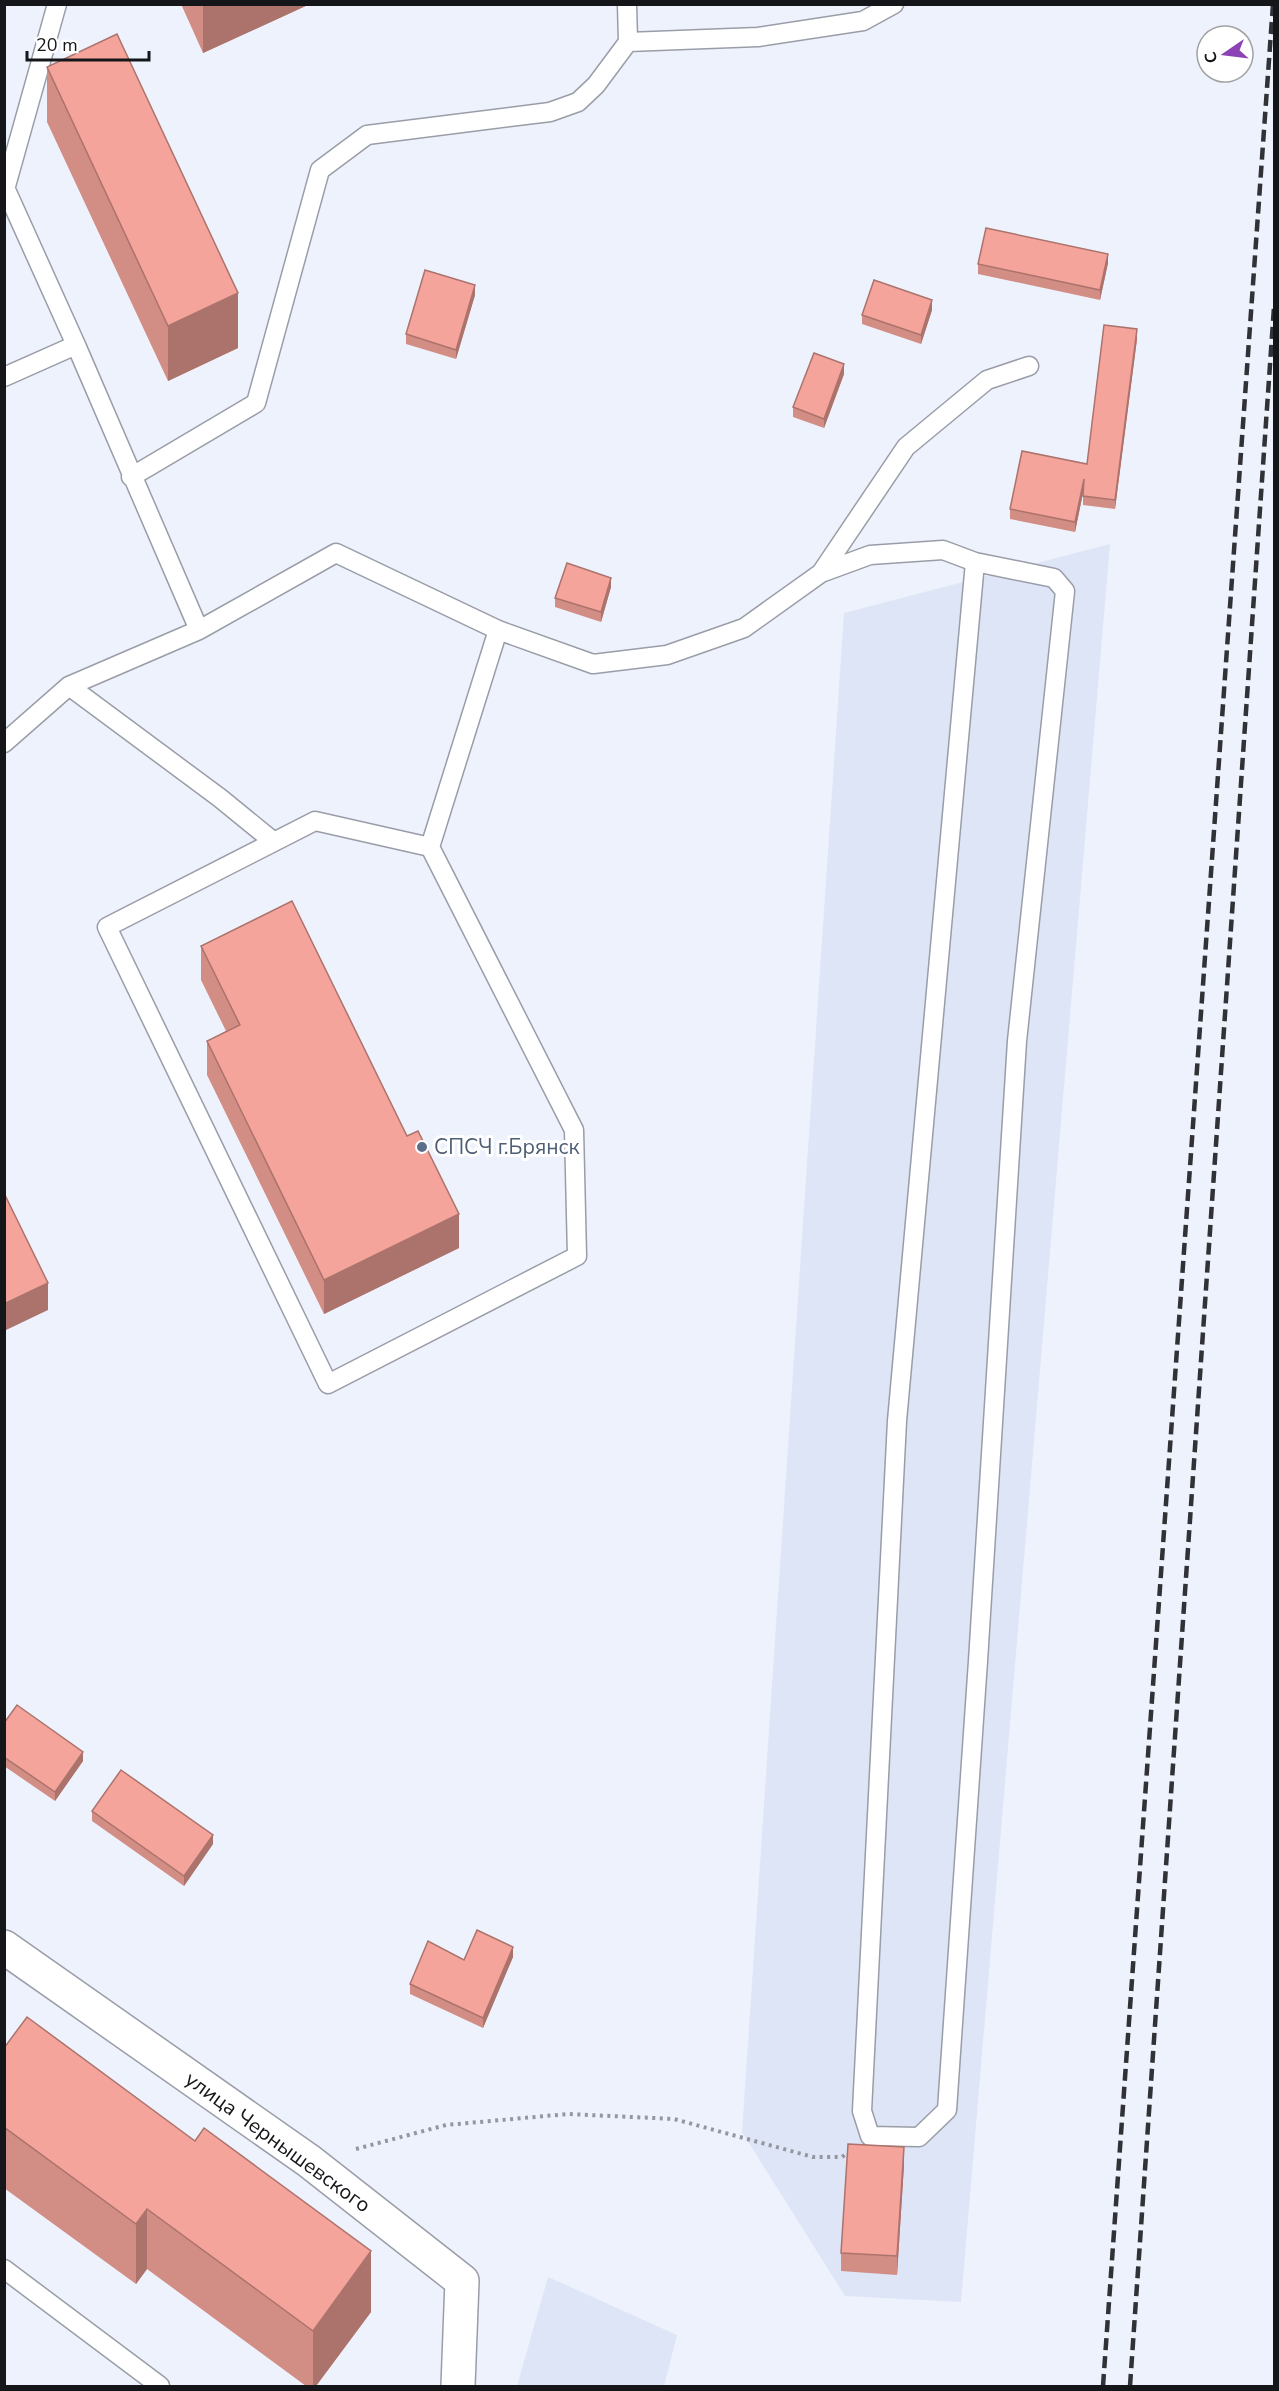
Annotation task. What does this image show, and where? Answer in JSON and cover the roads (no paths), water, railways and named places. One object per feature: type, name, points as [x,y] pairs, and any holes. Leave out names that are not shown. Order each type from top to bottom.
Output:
[{"type":"street","name":"улица Чернышевского","points":[[4,1947],[309,2161],[462,2281],[458,2386]]},
{"type":"lane","points":[[57,4],[6,192],[76,345],[131,477],[199,630]]},
{"type":"lane","points":[[131,477],[256,403],[320,170],[367,135],[550,112],[578,102],[596,85],[628,42],[627,4]]},
{"type":"lane","points":[[628,42],[758,37],[863,21],[894,4]]},
{"type":"lane","points":[[4,377],[76,345]]},
{"type":"lane","points":[[821,573],[906,447],[987,380],[1029,366]]},
{"type":"lane","points":[[4,743],[69,686],[199,630],[336,553],[498,630],[593,664],[667,655],[744,628],[821,573],[870,555],[943,550],[975,562],[1054,578],[1065,591],[1017,1041],[978,1673],[946,2110],[919,2137],[870,2136],[862,2111],[897,1421],[975,562]]},
{"type":"lane","points":[[430,847],[315,821],[107,927],[328,1384],[577,1257],[574,1130],[430,847],[498,630]]},
{"type":"lane","points":[[69,686],[220,798],[274,842]]},
{"type":"lane","points":[[4,2269],[160,2386]]},
{"type":"railway","points":[[1103,2386],[1273,4]]},
{"type":"railway","points":[[1130,2386],[1274,307]]},
{"type":"place","name":"СПСЧ г.Брянск","points":[[422,1147]]}]
